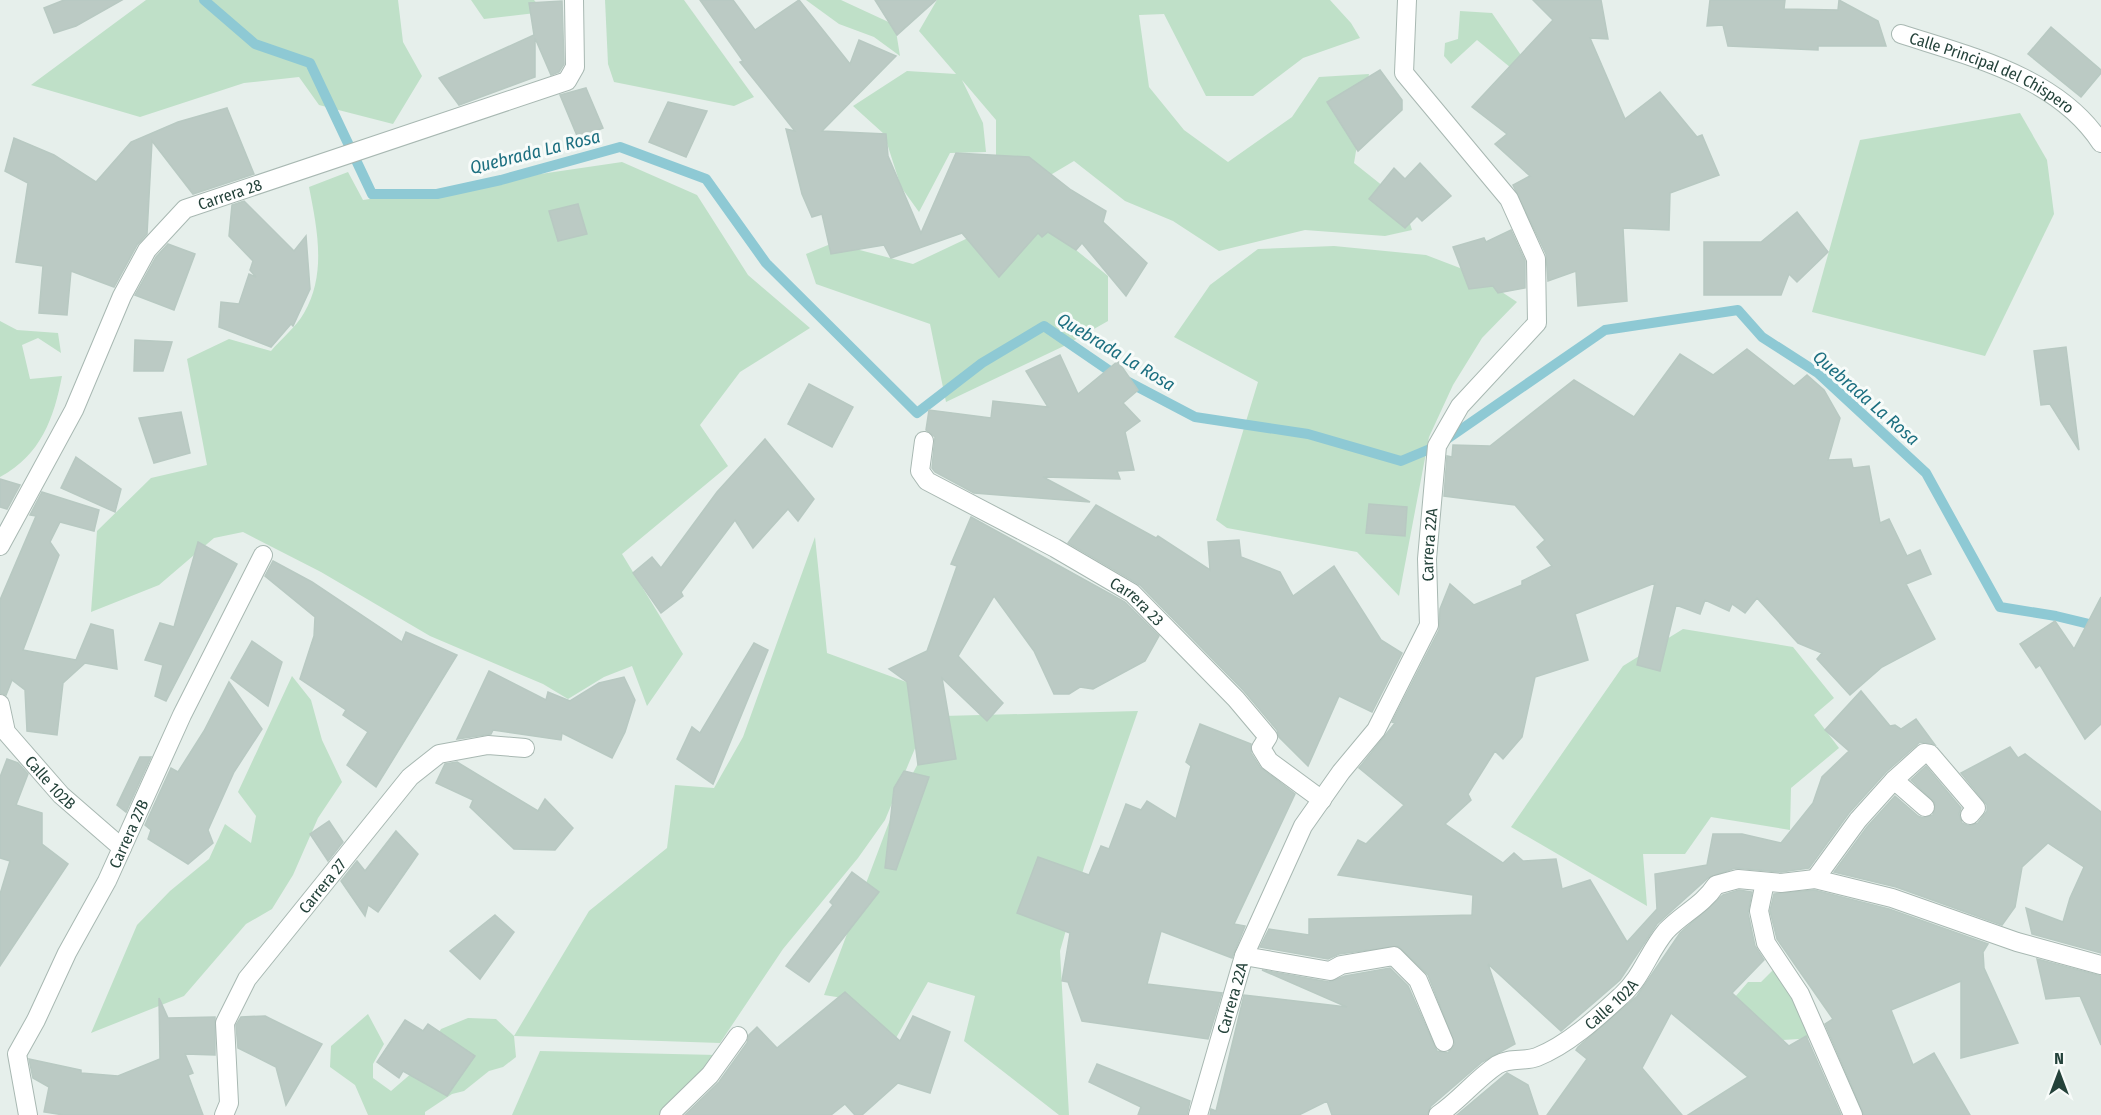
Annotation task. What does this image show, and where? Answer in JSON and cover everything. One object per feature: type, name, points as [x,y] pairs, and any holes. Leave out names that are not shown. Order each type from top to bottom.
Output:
[{"type":"street","name":"Carrera 28","points":[[0,546],[74,410],[122,296],[147,250],[185,209],[551,87],[571,76],[575,68],[574,0]]},
{"type":"street","name":"Carrera 22A","points":[[1198,1115],[1244,956],[1303,826],[1376,730],[1429,626],[1427,559],[1437,446],[1460,406],[1537,323],[1536,259],[1509,199],[1404,73],[1407,0]]},
{"type":"street","name":"Calle Principal del Chispero","points":[[1901,34],[1999,66],[2014,74],[2056,98],[2088,123],[2101,142]]},
{"type":"street","name":"Carrera 23","points":[[924,441],[920,471],[927,481],[1055,548],[1132,593],[1236,699],[1268,737],[1261,748],[1269,760],[1322,800]]},
{"type":"street","name":"Carrera 27B","points":[[28,1115],[17,1054],[122,848],[182,715],[263,555]]},
{"type":"street","name":"Calle 102B","points":[[0,704],[6,732],[61,795],[122,848]]},
{"type":"street","name":"Carrera 27","points":[[225,1115],[229,1103],[225,1023],[248,979],[410,777],[439,754],[488,745],[525,748]]},
{"type":"street","points":[[1815,879],[1858,819],[1894,780],[1924,753],[1930,754],[1976,808],[1970,814]]},
{"type":"street","points":[[1894,780],[1925,807]]},
{"type":"street","name":"Calle 102A","points":[[1439,1115],[1454,1104],[1471,1084],[1499,1064],[1508,1060],[1535,1058],[1549,1051],[1622,995],[1637,978],[1668,930],[1708,897],[1716,885],[1738,879],[1781,884],[1815,879],[1892,898],[2017,942],[2101,965]]},
{"type":"street","points":[[1765,882],[1759,911],[1766,943],[1800,994],[1853,1115]]},
{"type":"street","points":[[1244,956],[1264,962],[1330,971],[1341,964],[1394,956],[1418,980],[1444,1042]]},
{"type":"street","points":[[669,1115],[710,1075],[738,1036]]},
{"type":"green space","points":[[146,0],[398,0],[403,42],[422,76],[393,124],[319,105],[299,77],[244,83],[140,117],[31,85]]},
{"type":"green space","points":[[471,0],[534,0],[544,12],[484,19]]},
{"type":"green space","points":[[605,0],[684,0],[754,97],[734,106],[614,82],[608,64]]},
{"type":"green space","points":[[806,0],[841,0],[895,25],[900,56],[874,37],[839,24]]},
{"type":"green space","points":[[937,0],[1330,0],[1351,23],[1360,38],[1303,58],[1253,96],[1206,96],[1164,14],[1139,15],[1149,87],[1184,130],[1228,162],[1292,117],[1319,77],[1369,74],[1354,163],[1403,202],[1412,230],[1385,236],[1305,230],[1219,251],[1173,221],[1125,201],[1074,161],[1042,180],[1055,233],[1108,276],[1108,321],[1064,346],[946,402],[930,324],[816,284],[806,254],[833,243],[913,264],[968,238],[996,168],[996,120],[962,80],[983,123],[986,152],[950,153],[919,212],[901,187],[884,134],[853,106],[907,71],[956,74],[919,31]]},
{"type":"green space","points":[[1460,11],[1492,13],[1527,64],[1533,86],[1477,40],[1451,64],[1444,56],[1445,43],[1458,39]]},
{"type":"green space","points":[[2020,113],[2047,160],[2054,214],[1985,356],[1812,312],[1860,140]]},
{"type":"green space","points":[[622,162],[697,195],[748,275],[810,328],[740,372],[700,425],[728,466],[622,554],[683,654],[647,706],[632,666],[604,677],[568,699],[543,684],[430,636],[321,572],[243,532],[214,538],[159,585],[91,612],[97,531],[151,478],[207,465],[187,359],[229,339],[271,351],[304,313],[316,283],[318,267],[317,235],[309,187],[348,172],[363,200]]},
{"type":"green space","points":[[1334,246],[1426,255],[1473,273],[1517,302],[1482,338],[1453,385],[1429,437],[1399,596],[1357,552],[1227,528],[1216,520],[1258,382],[1174,337],[1210,285],[1258,249]]},
{"type":"green space","points":[[0,321],[17,330],[58,333],[61,353],[38,338],[22,345],[30,379],[62,376],[50,421],[36,446],[26,458],[0,477]]},
{"type":"green space","points":[[815,537],[827,653],[920,687],[916,746],[885,820],[858,858],[783,949],[720,1043],[514,1036],[589,911],[667,848],[675,785],[714,788],[743,737]]},
{"type":"green space","points":[[1683,629],[1793,647],[1834,698],[1814,715],[1839,748],[1791,788],[1790,830],[1711,817],[1685,854],[1643,854],[1647,906],[1511,827],[1623,666]]},
{"type":"green space","points":[[292,676],[311,700],[322,740],[342,782],[318,818],[293,875],[272,909],[246,924],[184,996],[91,1033],[137,925],[170,891],[209,859],[225,824],[251,843],[256,816],[238,792]]},
{"type":"green space","points":[[1138,711],[1084,867],[1060,951],[1069,1115],[1059,1115],[964,1041],[975,996],[928,982],[888,1052],[849,999],[824,995],[894,809],[943,716]]},
{"type":"green space","points":[[1775,968],[1794,994],[1814,1038],[1783,1040],[1735,997],[1748,982],[1761,982]]},
{"type":"green space","points":[[368,1014],[384,1044],[373,1064],[373,1078],[391,1091],[420,1066],[441,1029],[468,1018],[496,1019],[514,1036],[516,1057],[503,1067],[489,1071],[464,1091],[452,1094],[425,1112],[425,1115],[368,1115],[355,1085],[330,1067],[331,1046]]},
{"type":"green space","points":[[540,1051],[717,1055],[661,1115],[512,1115]]},
{"type":"building","points":[[64,0],[122,0],[76,26],[54,33],[44,8]]},
{"type":"building","points":[[700,0],[733,0],[755,30],[799,0],[850,64],[859,40],[896,56],[822,131],[886,134],[888,156],[921,233],[956,153],[1029,157],[1071,190],[1106,211],[1103,222],[1147,263],[1126,296],[1082,243],[1076,250],[1048,232],[1042,237],[1038,233],[999,277],[962,233],[891,258],[884,245],[831,254],[822,214],[812,217],[802,194],[786,129],[795,131],[740,62],[743,61]]},
{"type":"building","points":[[875,0],[936,0],[897,35]]},
{"type":"building","points":[[1533,0],[1601,0],[1608,39],[1590,38],[1625,119],[1660,92],[1697,137],[1702,135],[1719,175],[1670,193],[1669,230],[1623,228],[1627,301],[1578,306],[1576,271],[1548,281],[1546,254],[1513,185],[1530,176],[1495,144],[1507,134],[1472,107],[1553,20]]},
{"type":"building","points":[[1710,0],[1785,0],[1784,9],[1838,10],[1839,0],[1878,21],[1886,46],[1818,46],[1818,50],[1728,46],[1723,25],[1707,26]]},
{"type":"building","points":[[562,1],[564,64],[559,72],[551,75],[535,38],[535,77],[459,105],[439,78],[534,35],[529,3]]},
{"type":"building","points":[[2051,27],[2101,70],[2081,97],[2028,54]]},
{"type":"building","points":[[1380,70],[1402,100],[1402,110],[1358,151],[1327,102]]},
{"type":"building","points":[[586,88],[603,128],[578,138],[560,95]]},
{"type":"building","points":[[668,102],[707,111],[686,157],[649,142]]},
{"type":"building","points":[[227,108],[254,174],[193,194],[152,141],[147,234],[137,245],[114,287],[71,271],[67,315],[39,313],[43,266],[16,262],[28,183],[5,171],[14,138],[54,155],[96,182],[131,142],[178,122]]},
{"type":"building","points":[[1420,163],[1451,196],[1422,221],[1417,216],[1405,228],[1369,199],[1394,168],[1405,179]]},
{"type":"building","points":[[244,201],[294,251],[306,236],[310,289],[293,326],[291,324],[271,347],[219,327],[221,302],[239,304],[249,274],[256,277],[250,270],[253,261],[229,236],[232,205]]},
{"type":"building","points":[[578,204],[587,234],[558,241],[549,211]]},
{"type":"building","points":[[1797,212],[1828,252],[1797,282],[1789,274],[1781,295],[1704,295],[1704,242],[1761,242]]},
{"type":"building","points":[[1511,230],[1525,261],[1525,288],[1498,293],[1493,286],[1469,289],[1453,247],[1484,238],[1486,242]]},
{"type":"building","points":[[168,244],[195,254],[174,310],[135,295],[156,257]]},
{"type":"building","points":[[135,340],[172,342],[163,371],[134,371]]},
{"type":"building","points":[[2066,347],[2079,450],[2050,404],[2041,405],[2034,351]]},
{"type":"building","points":[[1747,349],[1794,386],[1807,375],[1824,390],[1840,418],[1828,460],[1851,459],[1853,468],[1869,466],[1880,523],[1889,519],[1907,556],[1920,550],[1931,574],[1906,584],[1935,639],[1882,667],[1850,695],[1817,659],[1822,653],[1798,643],[1757,598],[1745,613],[1732,604],[1729,611],[1705,600],[1700,614],[1676,605],[1660,671],[1637,665],[1655,583],[1575,614],[1588,660],[1535,677],[1522,737],[1503,759],[1495,751],[1468,794],[1471,800],[1445,824],[1503,863],[1514,853],[1523,861],[1556,859],[1562,889],[1590,880],[1627,942],[1657,909],[1655,874],[1707,865],[1713,834],[1742,834],[1781,843],[1813,803],[1822,777],[1849,751],[1825,730],[1861,691],[1890,726],[1895,725],[1901,729],[1916,719],[1935,745],[1920,742],[1886,772],[1849,813],[1809,868],[1781,872],[1735,868],[1708,878],[1657,924],[1620,980],[1561,1031],[1488,964],[1515,1044],[1482,1062],[1431,1106],[1427,1115],[1332,1115],[1327,1101],[1299,1115],[1210,1115],[1211,1109],[1216,1111],[1244,995],[1347,1007],[1262,970],[1329,982],[1345,976],[1390,968],[1408,986],[1437,1051],[1448,1053],[1455,1044],[1428,975],[1398,946],[1339,954],[1328,959],[1260,947],[1269,929],[1309,935],[1309,919],[1472,915],[1473,895],[1338,875],[1358,840],[1366,844],[1404,805],[1359,768],[1395,723],[1392,722],[1439,630],[1440,609],[1450,584],[1474,605],[1522,585],[1522,581],[1552,566],[1537,547],[1545,540],[1515,505],[1444,496],[1447,456],[1452,457],[1453,445],[1490,446],[1574,380],[1634,417],[1680,354],[1713,375]]},
{"type":"building","points":[[1060,355],[1078,394],[1118,361],[1138,390],[1123,403],[1140,421],[1125,432],[1134,470],[1117,471],[1120,479],[1043,477],[1090,502],[974,493],[935,472],[932,468],[935,437],[926,430],[929,410],[991,418],[993,401],[1048,407],[1026,371]]},
{"type":"building","points":[[809,384],[853,407],[832,447],[788,424]]},
{"type":"building","points":[[181,412],[190,453],[154,463],[139,418]]},
{"type":"building","points":[[765,439],[814,499],[798,521],[788,509],[753,548],[735,520],[681,592],[683,596],[661,613],[633,573],[652,557],[661,568],[717,492]]},
{"type":"building","points":[[76,457],[121,489],[115,512],[61,488]]},
{"type":"building","points":[[0,479],[20,485],[7,509],[0,507]]},
{"type":"building","points":[[42,492],[99,510],[94,531],[60,522],[50,542],[59,555],[23,650],[76,660],[91,624],[113,630],[117,669],[85,663],[63,683],[57,735],[27,731],[25,690],[12,680],[6,695],[0,693],[0,600],[36,516],[30,515]]},
{"type":"building","points":[[1369,504],[1407,507],[1405,536],[1366,533]]},
{"type":"building","points":[[1096,505],[1156,538],[1158,536],[1210,570],[1208,542],[1239,540],[1241,557],[1280,572],[1293,596],[1334,566],[1381,640],[1402,653],[1372,712],[1339,696],[1308,766],[1279,737],[1277,730],[1244,691],[1140,585],[1068,543]]},
{"type":"building","points":[[971,517],[1125,602],[1159,636],[1145,661],[1093,689],[1080,687],[1069,694],[1054,694],[1034,651],[994,596],[958,656],[1003,703],[987,721],[942,678],[956,759],[918,765],[907,682],[889,669],[927,651],[957,566],[951,564]]},
{"type":"building","points":[[198,542],[237,564],[166,701],[155,696],[163,665],[145,660],[160,623],[174,627]]},
{"type":"building","points":[[273,561],[312,582],[402,642],[406,632],[457,655],[376,787],[347,765],[368,732],[343,715],[346,710],[300,679],[314,636],[315,617],[265,576]]},
{"type":"building","points":[[2101,597],[2101,724],[2085,739],[2040,665],[2036,668],[2020,644],[2055,621],[2074,649]]},
{"type":"building","points":[[252,641],[282,662],[268,706],[231,678]]},
{"type":"building","points":[[754,643],[768,650],[713,784],[677,759],[692,727],[700,733]]},
{"type":"building","points":[[489,671],[546,700],[548,692],[570,701],[599,683],[624,677],[635,700],[625,732],[612,758],[562,733],[561,740],[493,730],[491,734],[457,739]]},
{"type":"building","points":[[229,682],[262,729],[234,772],[208,830],[213,843],[188,864],[148,839],[151,830],[145,825],[171,768],[178,772],[204,731]]},
{"type":"building","points":[[1200,724],[1251,744],[1251,753],[1260,767],[1295,794],[1234,924],[1245,926],[1232,958],[1161,931],[1147,984],[1222,993],[1208,1039],[1082,1021],[1068,982],[1062,981],[1070,933],[1017,913],[1038,857],[1089,875],[1101,846],[1109,849],[1126,804],[1141,810],[1147,801],[1176,819],[1191,766],[1186,762]]},
{"type":"building","points":[[2010,747],[2018,758],[2025,754],[2101,812],[2101,953],[2032,934],[2026,908],[2063,922],[2070,898],[2084,867],[2048,843],[2022,867],[2015,907],[2002,925],[1896,887],[1834,872],[1867,827],[1895,796],[1918,816],[1923,818],[1933,815],[1935,803],[1911,780],[1926,766],[1961,808],[1959,814],[1962,823],[1969,826],[1978,823],[1987,811],[1987,805],[1961,773]]},
{"type":"building","points":[[140,757],[151,757],[126,812],[117,805]]},
{"type":"building","points":[[7,759],[18,763],[28,774],[16,805],[42,813],[42,844],[68,864],[0,966],[0,894],[10,861],[0,858],[0,777]]},
{"type":"building","points":[[457,762],[538,811],[545,799],[573,828],[555,850],[514,849],[470,807],[473,800],[436,783],[445,764]]},
{"type":"building","points":[[904,771],[929,777],[896,870],[885,868],[894,788]]},
{"type":"building","points":[[329,821],[343,842],[328,861],[310,834]]},
{"type":"building","points":[[396,831],[418,854],[378,912],[368,905],[365,916],[341,881],[357,861],[365,871]]},
{"type":"building","points":[[852,872],[879,892],[809,982],[786,966],[833,905],[830,902]]},
{"type":"building","points":[[1739,890],[1752,892],[1748,913],[1755,946],[1764,960],[1732,993],[1789,1046],[1806,1036],[1841,1115],[1688,1115],[1748,1077],[1671,1013],[1642,1068],[1682,1115],[1547,1115],[1587,1059],[1576,1050],[1578,1047],[1637,996],[1680,933],[1723,895]]},
{"type":"building","points":[[1814,890],[1889,909],[1988,944],[1983,952],[1984,968],[2018,1043],[1961,1058],[1961,981],[1891,1010],[1913,1065],[1934,1053],[1970,1115],[1864,1115],[1825,1024],[1833,1019],[1777,939],[1770,911],[1774,894]]},
{"type":"building","points":[[495,915],[514,932],[480,979],[450,951]]},
{"type":"building","points":[[2037,959],[2101,976],[2101,1045],[2080,996],[2046,999]]},
{"type":"building","points":[[845,992],[900,1041],[913,1016],[950,1032],[930,1093],[898,1083],[862,1115],[855,1115],[845,1104],[831,1115],[685,1115],[719,1082],[747,1043],[749,1035],[757,1027],[777,1048]]},
{"type":"building","points":[[159,998],[168,1018],[215,1017],[215,1055],[185,1054],[193,1073],[188,1075],[203,1115],[64,1115],[44,1112],[49,1087],[33,1078],[29,1059],[81,1070],[81,1073],[118,1076],[160,1059]]},
{"type":"building","points":[[265,1016],[322,1044],[286,1105],[276,1067],[238,1048],[236,1025],[241,1017]]},
{"type":"building","points":[[405,1020],[423,1031],[428,1024],[475,1056],[447,1096],[403,1071],[399,1078],[377,1062]]},
{"type":"building","points":[[1097,1064],[1190,1101],[1187,1115],[1138,1115],[1141,1107],[1089,1082]]},
{"type":"building","points":[[1507,1073],[1528,1085],[1538,1115],[1457,1115]]},
{"type":"waterway","name":"Quebrada La Rosa","points":[[204,0],[255,44],[310,63],[372,194],[437,194],[501,180],[620,147],[706,179],[766,263],[917,413],[982,363],[1044,326],[1117,376],[1195,417],[1308,434],[1401,461],[1437,446],[1605,330],[1738,310],[1762,337],[1818,373],[1926,473],[2000,607],[2056,616],[2101,627]]}]
